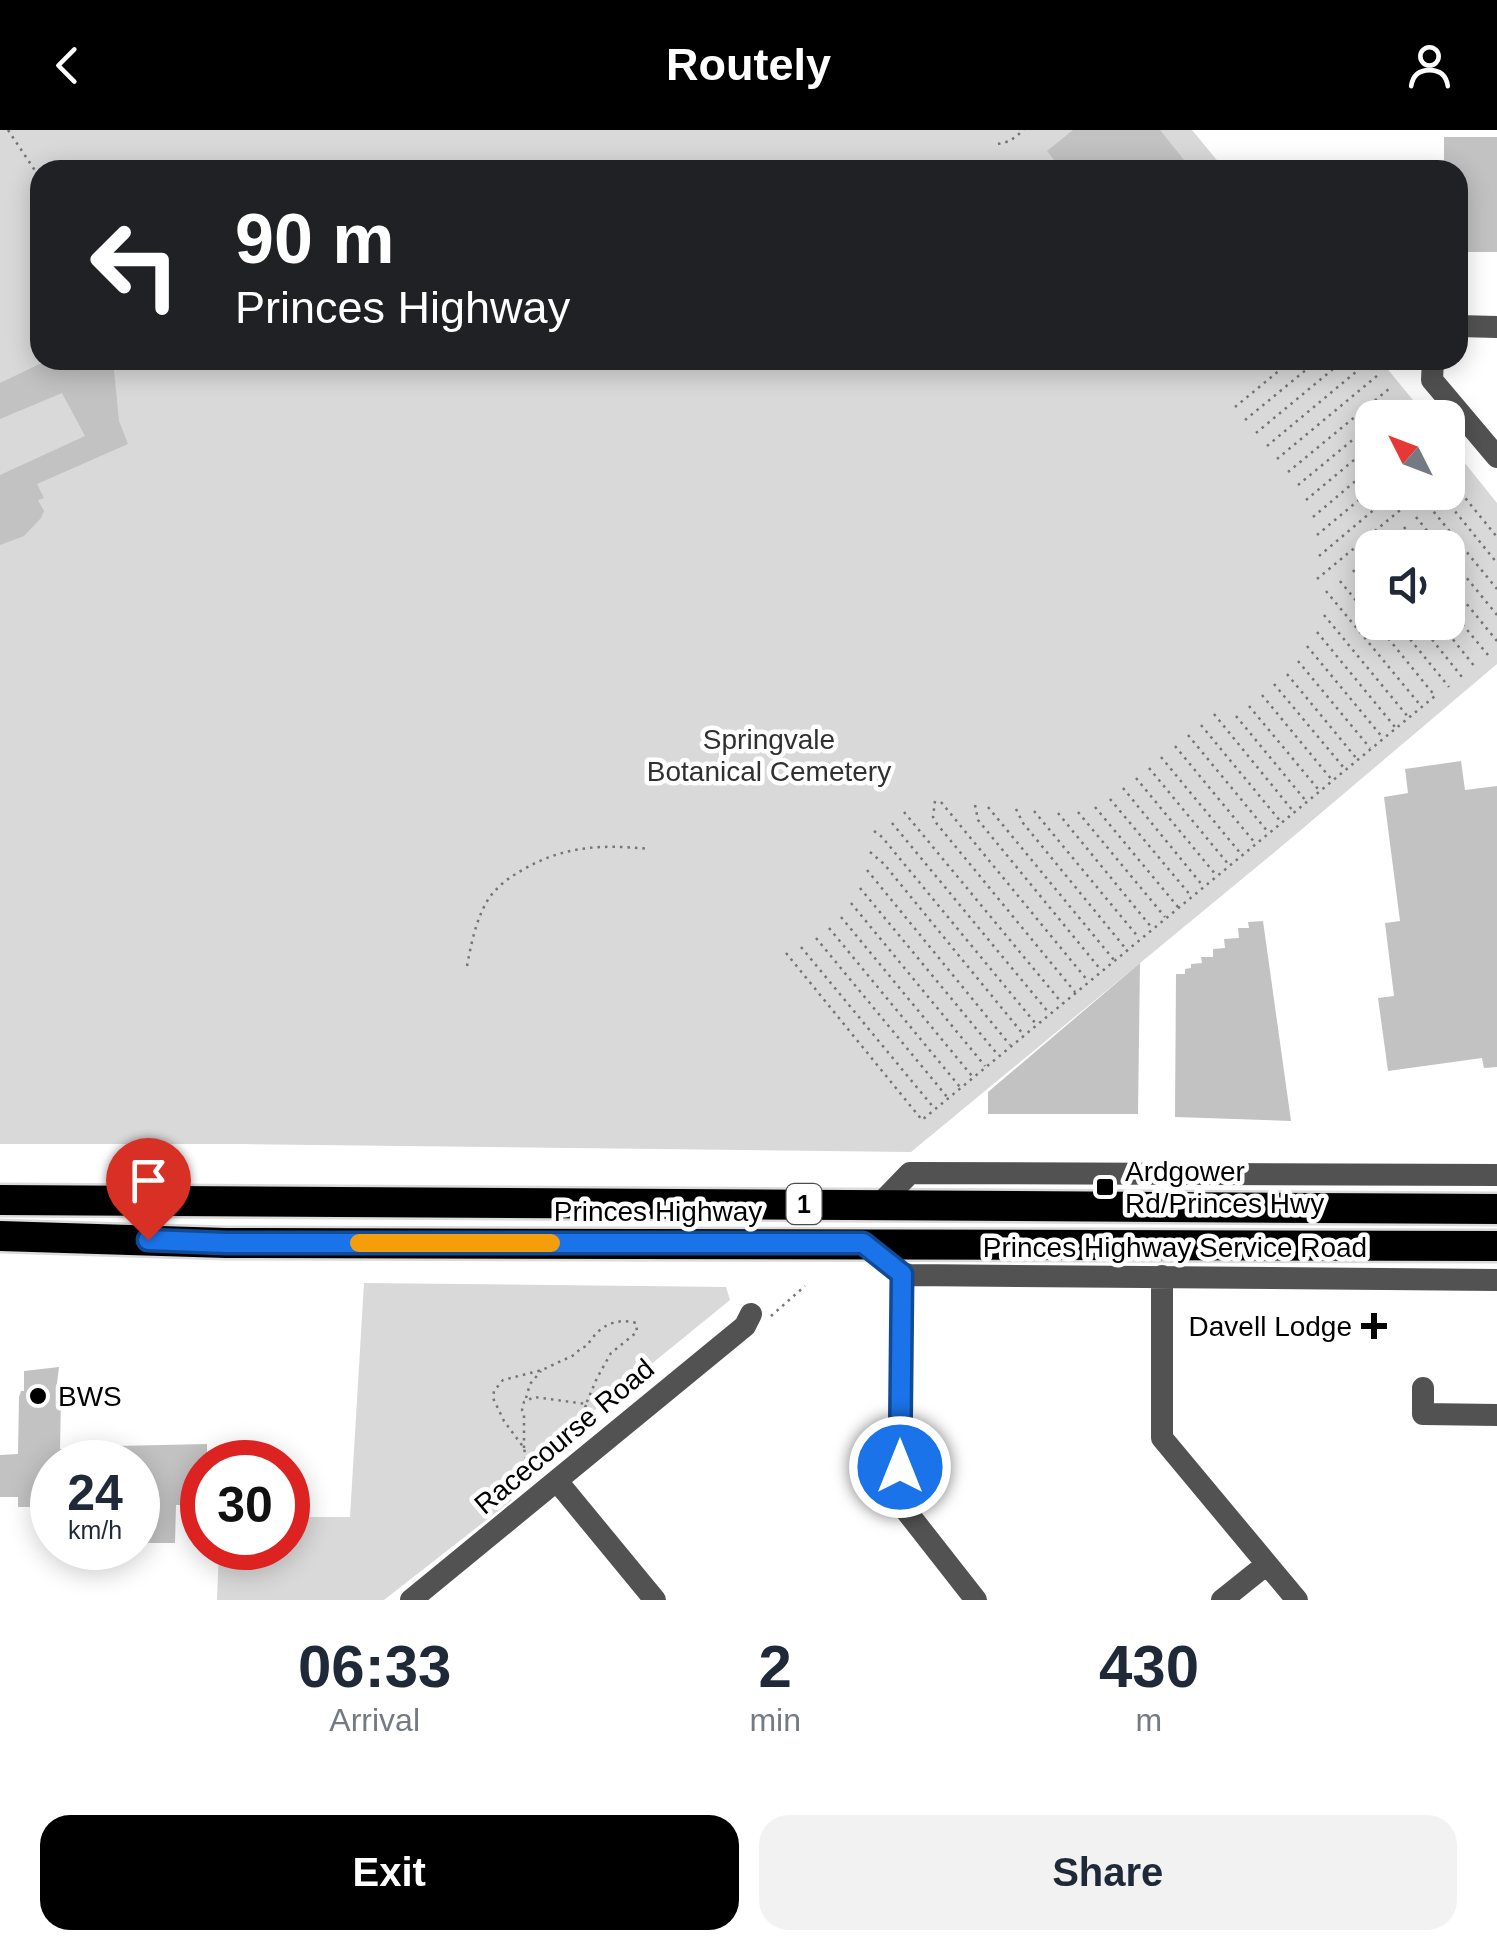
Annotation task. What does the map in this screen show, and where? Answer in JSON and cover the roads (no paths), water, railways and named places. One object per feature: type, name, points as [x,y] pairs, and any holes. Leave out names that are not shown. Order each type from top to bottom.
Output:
[{"type":"highway","name":"Princes Highway","points":[[0,1200],[1497,1209]]},
{"type":"highway","name":"Princes Highway","points":[[0,1236],[226,1243],[1497,1246]]},
{"type":"street","points":[[1468,326],[1497,327]]},
{"type":"street","points":[[1432,370],[1432,380],[1497,457]]},
{"type":"street","points":[[878,1205],[910,1172],[1497,1175]]},
{"type":"street","points":[[863,1243],[902,1274],[900,1504],[976,1600]]},
{"type":"street","name":"Princes Highway Service Road","points":[[902,1274],[1497,1280]]},
{"type":"street","points":[[1162,1276],[1162,1438],[1297,1600]]},
{"type":"street","name":"Racecourse Road","points":[[411,1600],[760,1316]]},
{"type":"street","points":[[1423,1388],[1424,1414],[1497,1414]]},
{"type":"street","points":[[557,1480],[655,1600]]},
{"type":"street","points":[[1222,1600],[1267,1564]]},
{"type":"place","name":"Ardgower Rd/Princes Hwy","points":[[1105,1187]]},
{"type":"place","name":"Davell Lodge","points":[[1374,1326]]},
{"type":"place","name":"BWS","points":[[38,1396]]},
{"type":"park label","name":"Springvale Botanical Cemetery","points":[[769,755]]}]
